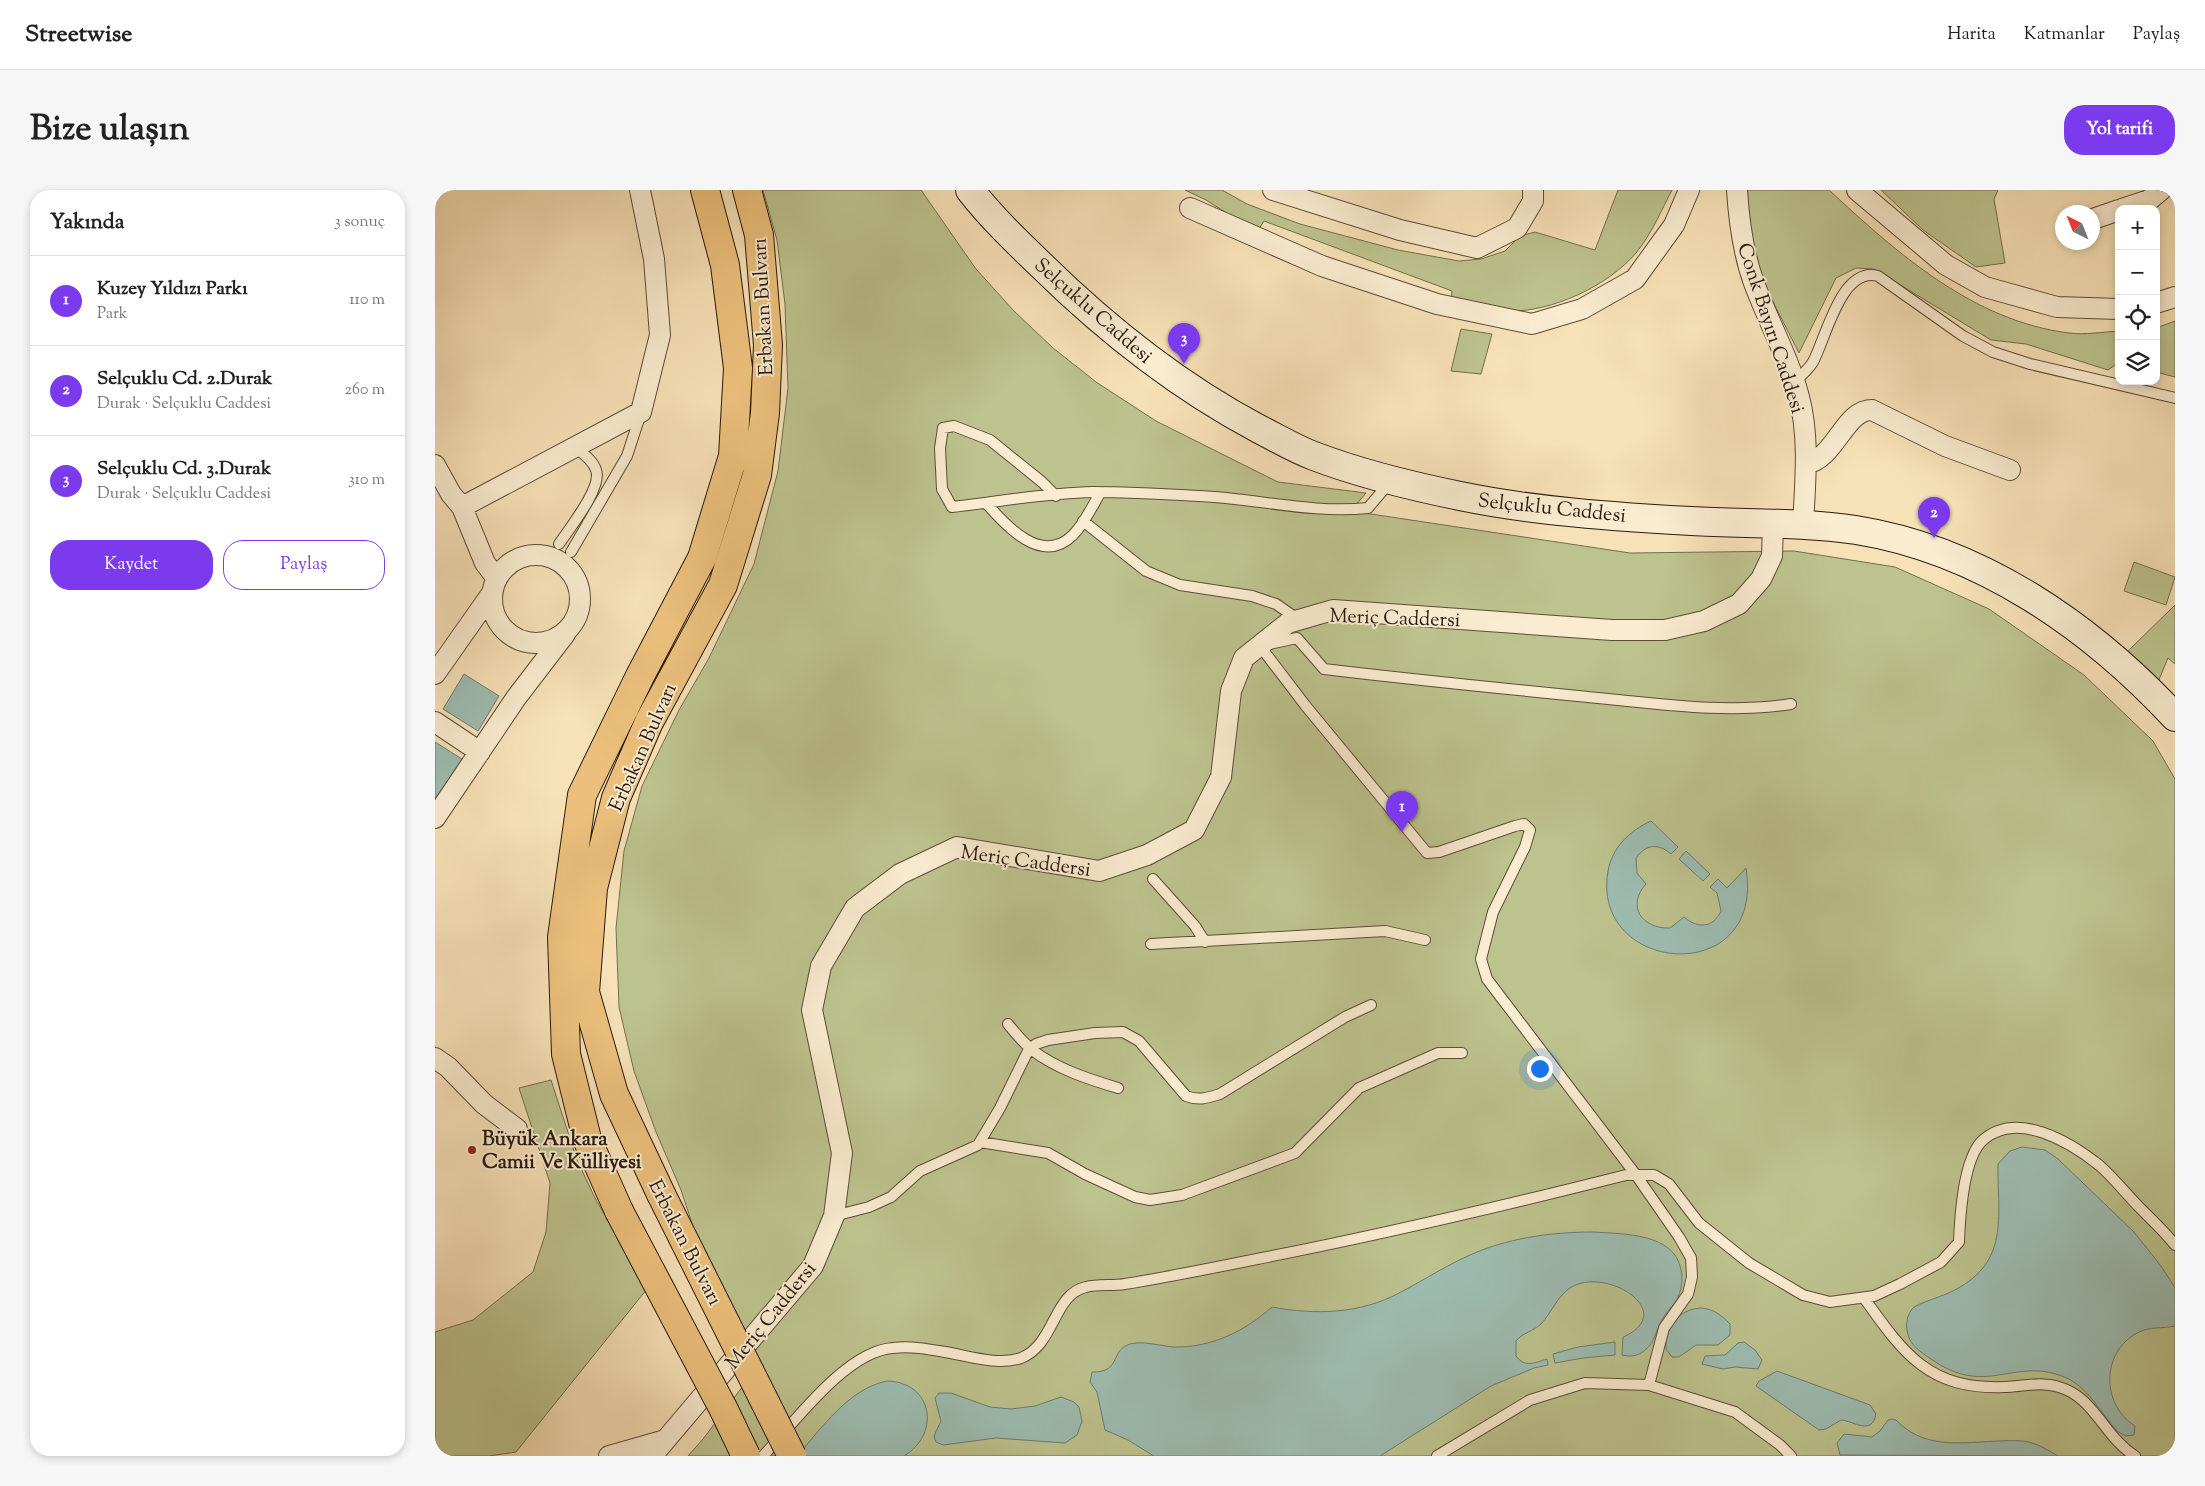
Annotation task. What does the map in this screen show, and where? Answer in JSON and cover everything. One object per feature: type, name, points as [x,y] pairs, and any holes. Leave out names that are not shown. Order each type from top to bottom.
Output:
[{"type":"highway","name":"Erbakan Bulvarı","points":[[705,190],[725,265],[738,368],[733,456],[702,558],[640,676],[582,795],[562,937],[566,1054],[587,1139],[619,1211],[746,1456]]},
{"type":"highway","name":"Erbakan Bulvarı","points":[[747,190],[759,235],[768,345],[765,413],[757,474],[723,585],[649,722],[616,798],[593,888],[585,992],[614,1094],[661,1194],[792,1456]]},
{"type":"street","points":[[457,501],[575,447],[641,412],[660,335],[653,259],[641,190]]},
{"type":"street","name":"Selçuklu Caddesi","points":[[970,190],[1020,245],[1079,302],[1180,383],[1249,423],[1312,456],[1392,480],[1462,497],[1536,508],[1689,521],[1773,524],[1854,530],[1901,540],[1931,549],[1996,577],[2067,620],[2132,674],[2175,717]]},
{"type":"street","points":[[1273,190],[1400,230],[1477,248],[1517,228],[1533,201],[1533,190]]},
{"type":"street","points":[[1190,208],[1322,266],[1437,304],[1532,324],[1582,309],[1635,279],[1674,225],[1689,190]]},
{"type":"street","name":"Conk Bayırı Caddesi","points":[[1737,190],[1741,237],[1747,259],[1794,382],[1803,415],[1806,464],[1803,526]]},
{"type":"street","points":[[1857,190],[1946,265],[1985,287],[2057,307],[2115,309]]},
{"type":"street","points":[[2133,205],[2149,200],[2161,190]]},
{"type":"street","points":[[2100,216],[2115,211]]},
{"type":"street","points":[[2160,302],[2175,296]]},
{"type":"street","points":[[1806,464],[1823,456],[1856,416],[1866,410],[1872,410],[1945,446],[2011,470]]},
{"type":"street","points":[[435,465],[457,501],[485,563],[494,586],[492,608],[498,623],[508,634],[522,642],[537,644],[552,641],[568,630]]},
{"type":"street","name":"Meriç Caddersi","points":[[652,1456],[813,1266],[834,1216],[841,1153],[812,1010],[821,966],[855,908],[900,874],[957,848],[1099,871],[1147,855],[1194,830],[1221,777],[1231,690],[1244,658],[1289,623],[1333,610],[1612,630],[1665,630],[1704,621],[1739,604],[1761,579],[1771,556],[1773,524]]},
{"type":"street","points":[[435,674],[505,567],[517,559],[531,555],[545,556],[558,560],[570,569],[577,581],[581,595],[580,609],[575,622],[517,698],[435,818]]},
{"type":"street","points":[[435,722],[480,752]]},
{"type":"street","points":[[435,1058],[448,1067],[484,1104],[517,1129]]},
{"type":"street","points":[[609,1456],[665,1440]]},
{"type":"lane","points":[[1794,382],[1813,361],[1843,292],[1855,281],[1872,274],[1878,276],[1963,336],[1993,352],[2030,364],[2175,398]]},
{"type":"lane","points":[[571,552],[627,456],[641,412]]},
{"type":"lane","points":[[1055,496],[1042,482],[990,440],[954,426],[943,428],[940,448],[942,489],[952,507],[1100,492],[1200,496],[1338,511],[1368,508],[1392,480]]},
{"type":"lane","points":[[559,544],[595,489],[597,472],[593,464],[575,447]]},
{"type":"lane","points":[[986,503],[1001,520],[1023,539],[1039,546],[1054,546],[1072,536],[1100,492]]},
{"type":"lane","points":[[1083,521],[1145,571],[1180,586],[1252,596],[1276,604],[1299,620]]},
{"type":"lane","points":[[1649,1385],[1664,1328],[1688,1294],[1692,1277],[1691,1258],[1679,1237],[1636,1175],[1487,979],[1481,959],[1493,912],[1525,847],[1530,830],[1524,824],[1515,826],[1439,852],[1427,854],[1305,705],[1260,646],[1297,638],[1324,669],[1443,683],[1657,703],[1760,709],[1791,704]]},
{"type":"lane","points":[[1153,879],[1195,926],[1205,942]]},
{"type":"lane","points":[[1151,944],[1385,931],[1425,940]]},
{"type":"lane","points":[[834,1216],[869,1207],[891,1197],[920,1171],[978,1145],[1031,1048],[1036,1044],[1048,1040],[1095,1033],[1123,1032],[1139,1041],[1186,1096],[1194,1099],[1204,1099],[1220,1094],[1345,1017],[1371,1005]]},
{"type":"lane","points":[[1007,1024],[1043,1057],[1083,1077],[1118,1088]]},
{"type":"lane","points":[[980,1142],[1048,1153],[1085,1174],[1135,1197],[1150,1200],[1182,1195],[1295,1153],[1359,1088],[1438,1053],[1462,1052]]},
{"type":"lane","points":[[763,1456],[829,1383],[867,1354],[891,1348],[919,1348],[996,1361],[1019,1358],[1034,1352],[1043,1343],[1058,1312],[1073,1292],[1087,1286],[1126,1284],[1265,1258],[1453,1218],[1626,1175],[1654,1175],[1669,1184],[1699,1223],[1749,1262],[1803,1295],[1830,1302],[1865,1298],[1900,1284],[1941,1262],[1959,1242],[1960,1213],[1968,1170],[1982,1141],[2002,1128],[2021,1127],[2056,1137],[2099,1165],[2175,1245]]},
{"type":"lane","points":[[1865,1298],[1889,1332],[1934,1376],[1959,1384],[2002,1387],[2041,1383],[2067,1390],[2085,1401],[2120,1447],[2135,1456]]},
{"type":"lane","points":[[1437,1456],[1530,1400],[1585,1383],[1649,1385],[1735,1412],[1780,1445],[1791,1456]]},
{"type":"green space","points":[[763,190],[921,190],[976,269],[1014,311],[1053,348],[1096,382],[1156,421],[1278,482],[1366,493],[1351,511],[1630,553],[1794,551],[1895,567],[1989,609],[2084,675],[2153,741],[2175,779],[2175,1456],[688,1456],[758,1366],[713,1287],[681,1190],[656,1132],[634,1071],[619,1007],[616,928],[624,851],[642,786],[679,710],[709,658],[754,564],[778,471],[788,388],[785,304],[777,240]]},
{"type":"green space","points":[[1185,190],[1222,190],[1247,204],[1300,224],[1398,250],[1459,261],[1481,259],[1505,251],[1520,236],[1535,232],[1595,250],[1618,190],[1672,190],[1646,239],[1636,253],[1610,276],[1577,295],[1559,302],[1524,310],[1500,311],[1451,302],[1452,291],[1264,221],[1257,232],[1206,200]]},
{"type":"green space","points":[[1742,190],[1829,190],[1910,260],[1939,281],[1969,299],[2001,314],[2034,326],[2075,334],[2115,331],[2115,365],[2108,370],[2026,344],[1991,340],[1874,269],[1856,268],[1836,278],[1799,353],[1765,286],[1742,222]]},
{"type":"green space","points":[[1881,190],[1998,190],[1994,199],[2005,263],[1976,267],[1923,230]]},
{"type":"green space","points":[[2175,321],[2175,377],[2160,373],[2160,327]]},
{"type":"green space","points":[[1461,329],[1492,334],[1481,374],[1451,371]]},
{"type":"green space","points":[[2134,562],[2175,577],[2166,605],[2124,591]]},
{"type":"green space","points":[[2175,605],[2175,664],[2168,658],[2158,682],[2128,651]]},
{"type":"green space","points":[[551,1080],[577,1160],[595,1198],[647,1289],[516,1452],[489,1456],[435,1456],[435,1332],[473,1320],[533,1272],[546,1232],[550,1183],[519,1088]]},
{"type":"water","points":[[464,674],[499,696],[478,731],[443,709]]},
{"type":"water","points":[[435,742],[462,759],[435,801]]},
{"type":"water","points":[[1651,821],[1678,847],[1671,854],[1661,848],[1648,848],[1636,858],[1637,873],[1646,884],[1637,900],[1637,908],[1640,915],[1652,925],[1670,928],[1684,917],[1700,925],[1709,924],[1714,921],[1721,911],[1717,893],[1710,887],[1718,879],[1727,888],[1746,868],[1745,907],[1730,934],[1706,950],[1678,954],[1649,948],[1625,931],[1610,906],[1608,871],[1613,855],[1629,835]]},
{"type":"water","points":[[1686,851],[1710,874],[1703,881],[1679,859]]},
{"type":"water","points":[[2022,1147],[2045,1150],[2058,1159],[2134,1232],[2161,1266],[2175,1288],[2175,1326],[2151,1328],[2137,1333],[2125,1342],[2117,1353],[2112,1365],[2111,1392],[2116,1405],[2124,1417],[2135,1426],[2134,1435],[2126,1436],[2118,1432],[2092,1399],[2069,1379],[2042,1371],[2026,1371],[1983,1377],[1967,1375],[1950,1370],[1931,1359],[1914,1346],[1908,1335],[1907,1320],[1914,1307],[1960,1287],[1976,1275],[1987,1262],[1994,1248],[1999,1216],[1998,1164],[2010,1151]]},
{"type":"water","points":[[1594,1232],[1646,1238],[1658,1242],[1669,1249],[1677,1258],[1682,1277],[1679,1294],[1662,1319],[1651,1344],[1639,1354],[1631,1356],[1622,1355],[1623,1337],[1639,1327],[1644,1316],[1641,1304],[1631,1294],[1617,1287],[1601,1282],[1585,1282],[1565,1292],[1541,1324],[1516,1341],[1516,1356],[1519,1360],[1530,1364],[1547,1359],[1548,1365],[1534,1368],[1491,1386],[1380,1456],[1154,1456],[1128,1440],[1105,1430],[1097,1392],[1090,1382],[1092,1372],[1108,1368],[1113,1364],[1118,1353],[1127,1345],[1141,1343],[1188,1347],[1201,1345],[1227,1336],[1251,1324],[1272,1307],[1321,1312],[1353,1309],[1384,1300],[1457,1261],[1491,1247],[1535,1236]]},
{"type":"water","points":[[1701,1308],[1714,1311],[1727,1321],[1730,1324],[1730,1335],[1718,1345],[1696,1345],[1679,1357],[1672,1357],[1666,1349],[1670,1327],[1686,1312]]},
{"type":"water","points":[[1615,1342],[1615,1355],[1555,1363],[1553,1354],[1578,1347]]},
{"type":"water","points":[[1744,1342],[1755,1350],[1762,1360],[1758,1369],[1735,1367],[1723,1369],[1702,1364],[1705,1356],[1725,1355],[1738,1343]]},
{"type":"water","points":[[1777,1371],[1870,1405],[1876,1414],[1874,1421],[1867,1426],[1862,1426],[1841,1420],[1826,1429],[1819,1430],[1756,1386],[1759,1381]]},
{"type":"water","points":[[887,1381],[902,1384],[914,1390],[922,1399],[927,1411],[927,1423],[916,1447],[904,1456],[797,1456],[826,1422],[848,1401],[873,1385]]},
{"type":"water","points":[[939,1393],[951,1393],[990,1407],[1011,1409],[1035,1406],[1061,1397],[1074,1402],[1079,1407],[1082,1421],[1077,1435],[1065,1443],[996,1438],[943,1445],[936,1442],[934,1436],[941,1421],[935,1398]]},
{"type":"water","points":[[1892,1419],[1909,1431],[1939,1442],[2023,1441],[2037,1445],[2058,1456],[1840,1455],[1837,1443],[1844,1434],[1872,1437],[1880,1431],[1888,1420]]},
{"type":"place","name":"Selçuklu Cd. 3.Durak","points":[[1184,364]]},
{"type":"place","name":"Selçuklu Cd. 2.Durak","points":[[1934,538]]},
{"type":"place","name":"Kuzey Yıldızı Parkı","points":[[1402,832]]},
{"type":"place","name":"Büyük Ankara Camii Ve Külliyesi","points":[[472,1150]]}]
